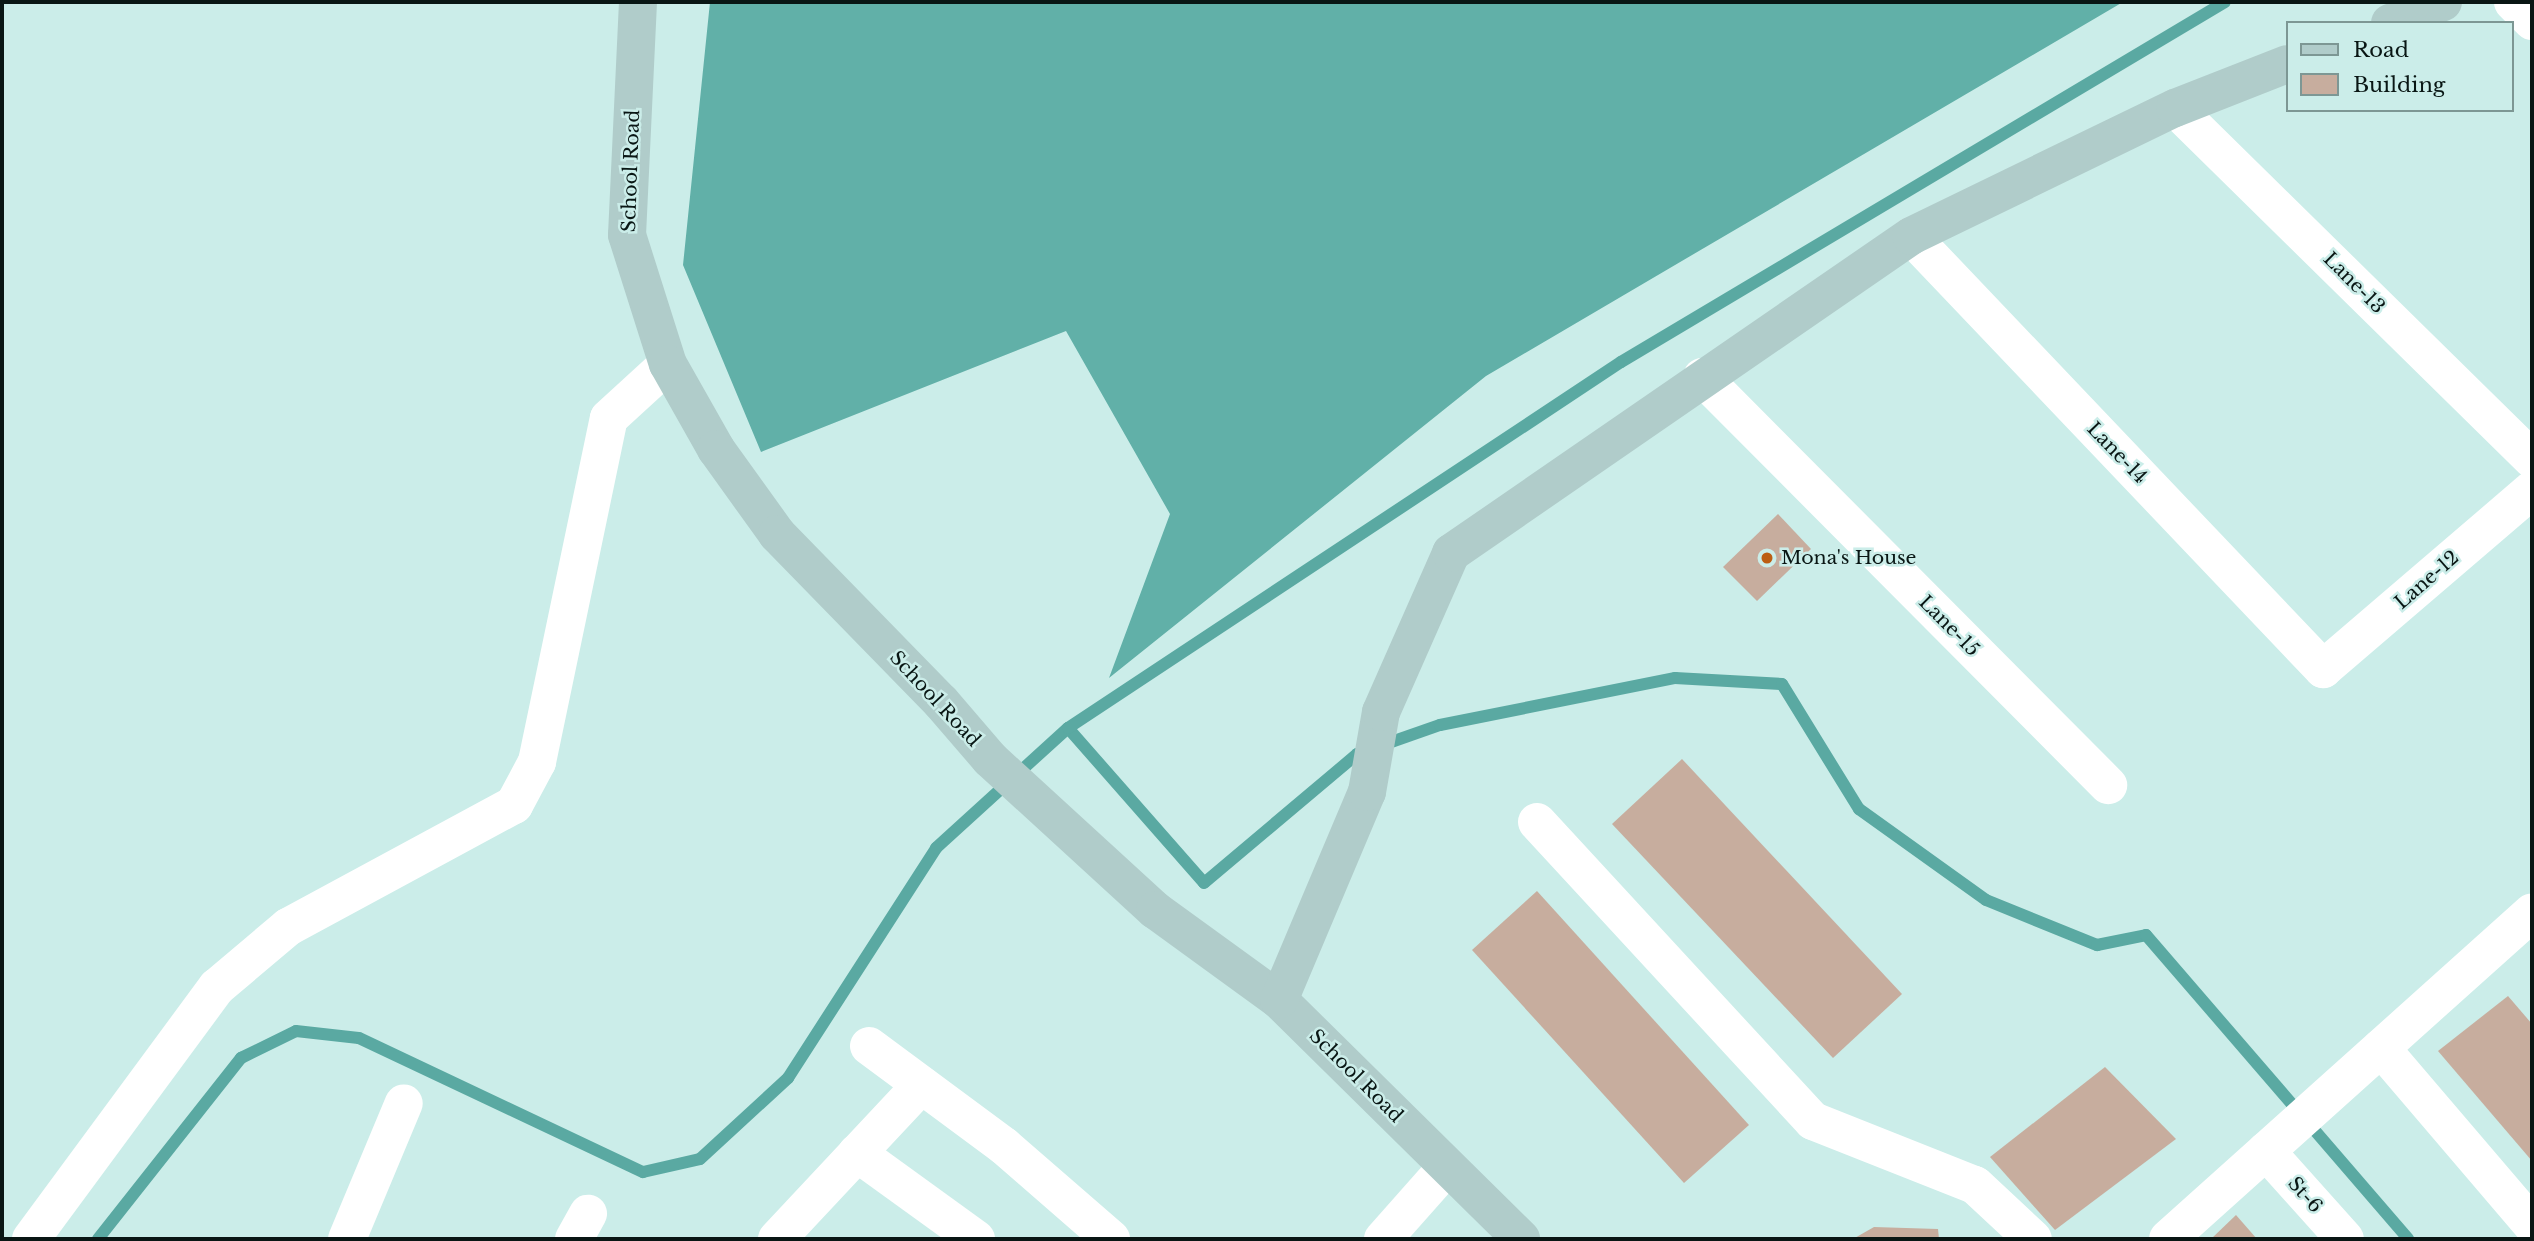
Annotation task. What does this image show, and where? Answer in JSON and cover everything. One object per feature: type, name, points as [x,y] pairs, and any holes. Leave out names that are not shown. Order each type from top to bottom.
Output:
[{"type":"street","name":"School Road","points":[[638,2],[627,235],[668,364],[716,449],[777,534],[941,702],[990,760],[1155,910],[1279,1000],[1521,1239]]},
{"type":"street","points":[[2395,21],[2444,2]]},
{"type":"street","points":[[2513,2],[2532,21]]},
{"type":"street","points":[[1279,1000],[1367,792],[1381,712],[1451,553],[1702,377],[1911,236],[2175,108],[2286,64]]},
{"type":"street","name":"Lane-13","points":[[2175,108],[2532,458]]},
{"type":"street","name":"Lane-14","points":[[1911,236],[2323,669]]},
{"type":"street","points":[[31,1239],[217,987],[288,927],[514,804],[537,762],[609,418],[668,364]]},
{"type":"street","name":"Lane-15","points":[[1702,377],[2108,785]]},
{"type":"street","name":"Lane-12","points":[[2323,669],[2532,490]]},
{"type":"street","points":[[1537,822],[1812,1121],[1975,1185],[2033,1239]]},
{"type":"street","points":[[2168,1239],[2532,912]]},
{"type":"street","points":[[869,1046],[1004,1146],[1111,1239]]},
{"type":"street","points":[[2381,1048],[2532,1225]]},
{"type":"street","points":[[777,1239],[921,1085]]},
{"type":"street","points":[[347,1239],[404,1103]]},
{"type":"street","name":"St-6","points":[[2266,1151],[2344,1239]]},
{"type":"street","points":[[857,1153],[976,1239]]},
{"type":"street","points":[[1383,1239],[1447,1167]]},
{"type":"shaded area","points":[[710,2],[2123,2],[1486,376],[1109,678],[1170,514],[1066,331],[761,452],[683,265]]},
{"type":"building","name":"Mona's House","points":[[1778,514],[1811,549],[1757,601],[1723,567]]},
{"type":"building","points":[[1682,759],[1902,994],[1833,1058],[1612,824]]},
{"type":"building","points":[[1537,891],[1749,1125],[1684,1183],[1472,950]]},
{"type":"building","points":[[2508,996],[2532,1024],[2532,1161],[2438,1051]]},
{"type":"building","points":[[2105,1067],[2176,1139],[2055,1230],[1990,1157]]},
{"type":"building","points":[[2236,1215],[2257,1239],[2211,1239]]},
{"type":"building","points":[[1874,1227],[1938,1229],[1939,1239],[1853,1239]]},
{"type":"waterway","points":[[98,1239],[241,1058],[296,1031],[359,1038],[643,1172],[700,1159],[788,1078],[936,848],[1068,728],[1621,362],[2225,2]]},
{"type":"waterway","points":[[1068,728],[1204,883],[1357,754],[1440,725],[1675,678],[1782,684],[1859,809],[1986,900],[2097,945],[2146,935],[2408,1239]]},
{"type":"place","name":"Mona's House","points":[[1767,558]]}]
